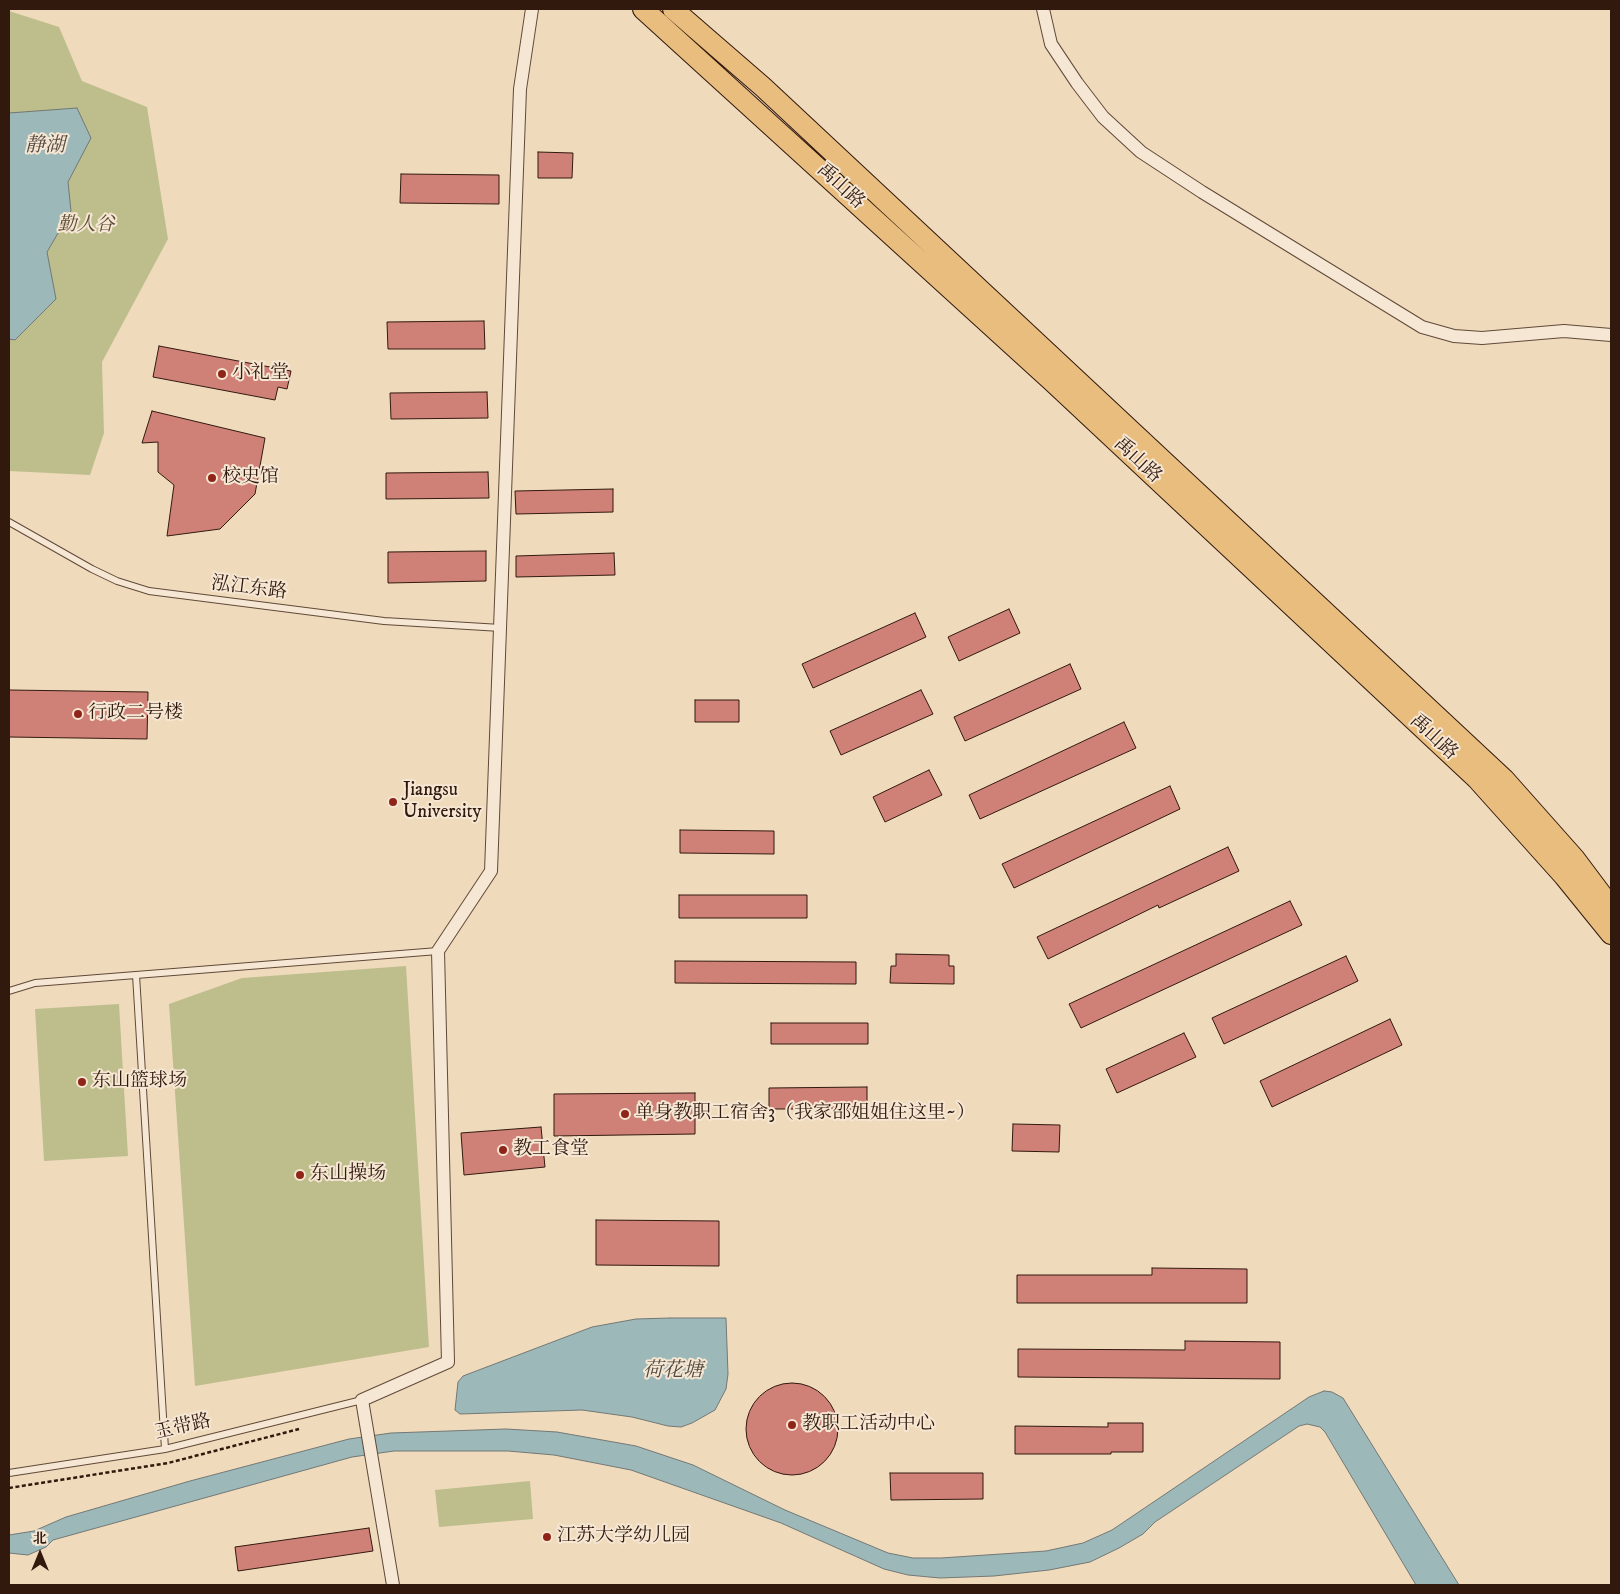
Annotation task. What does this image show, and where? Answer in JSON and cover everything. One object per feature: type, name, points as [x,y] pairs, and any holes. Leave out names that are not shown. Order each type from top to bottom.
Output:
[{"type":"main road","name":"禹山路","points":[[643,9],[1060,389],[1477,779],[1564,876],[1611,934]]},
{"type":"main road","name":"禹山路","points":[[673,9],[828,147],[1504,778],[1575,859],[1611,907]]},
{"type":"street","points":[[393,1585],[362,1400],[448,1362],[438,951],[491,871],[502,628],[520,89],[532,9]]},
{"type":"street","points":[[1043,9],[1051,44],[1077,83],[1103,117],[1141,152],[1422,327],[1454,336],[1482,338],[1564,330],[1611,335]]},
{"type":"lane","name":"泓江东路","points":[[9,522],[92,569],[117,581],[150,591],[384,621],[502,628]]},
{"type":"lane","points":[[9,991],[35,983],[438,951]]},
{"type":"lane","points":[[136,975],[165,1449]]},
{"type":"lane","name":"玉带路","points":[[9,1473],[165,1449],[362,1400]]},
{"type":"green space","name":"勤人谷","points":[[9,11],[59,27],[82,81],[147,107],[168,239],[102,362],[104,433],[90,475],[9,471]]},
{"type":"green space","name":"东山操场","points":[[406,966],[429,1347],[195,1386],[169,1004],[242,978]]},
{"type":"green space","name":"东山篮球场","points":[[119,1004],[128,1156],[44,1161],[35,1009]]},
{"type":"green space","points":[[530,1481],[533,1519],[439,1527],[435,1490]]},
{"type":"water","name":"静湖","points":[[77,108],[91,138],[68,182],[71,211],[47,252],[56,299],[15,340],[9,339],[9,113]]},
{"type":"water","name":"荷花塘","points":[[726,1318],[728,1374],[726,1389],[715,1410],[692,1423],[681,1427],[668,1426],[632,1417],[582,1410],[460,1414],[455,1410],[458,1382],[463,1376],[592,1327],[636,1319]]},
{"type":"water","points":[[1324,1391],[1332,1392],[1343,1398],[1459,1585],[1416,1585],[1325,1432],[1320,1427],[1307,1424],[1299,1426],[1155,1522],[1143,1534],[1119,1548],[1090,1562],[1049,1570],[994,1576],[940,1578],[908,1575],[884,1569],[781,1523],[631,1470],[554,1455],[508,1451],[394,1451],[352,1457],[53,1540],[46,1547],[28,1555],[9,1553],[9,1535],[34,1531],[66,1517],[190,1481],[349,1439],[391,1433],[506,1429],[557,1432],[636,1446],[693,1465],[785,1510],[888,1553],[913,1558],[941,1558],[1046,1551],[1083,1543],[1112,1530],[1309,1397]]},
{"type":"building","points":[[538,152],[573,153],[572,178],[538,178]]},
{"type":"building","points":[[401,174],[499,175],[499,204],[400,203]]},
{"type":"building","points":[[484,321],[485,349],[388,349],[387,322]]},
{"type":"building","name":"小礼堂","points":[[159,346],[291,371],[287,389],[278,387],[275,400],[153,377]]},
{"type":"building","points":[[487,392],[488,418],[391,419],[390,393]]},
{"type":"building","name":"校史馆","points":[[152,411],[265,438],[255,494],[220,529],[167,536],[174,485],[158,472],[158,442],[142,443]]},
{"type":"building","points":[[488,472],[489,498],[386,499],[386,473]]},
{"type":"building","points":[[613,489],[613,512],[516,514],[515,491]]},
{"type":"building","points":[[486,551],[486,581],[388,583],[388,552]]},
{"type":"building","points":[[614,553],[615,575],[516,577],[516,556]]},
{"type":"building","points":[[1009,609],[1020,633],[959,661],[948,637]]},
{"type":"building","points":[[915,613],[926,637],[813,688],[802,664]]},
{"type":"building","points":[[1070,664],[1081,689],[965,741],[954,717]]},
{"type":"building","name":"行政二号楼","points":[[9,690],[148,692],[147,739],[9,737]]},
{"type":"building","points":[[921,690],[933,714],[841,755],[830,731]]},
{"type":"building","points":[[695,700],[739,700],[739,722],[695,722]]},
{"type":"building","points":[[1124,722],[1136,748],[980,819],[969,795]]},
{"type":"building","points":[[929,770],[942,795],[885,822],[873,797]]},
{"type":"building","points":[[1170,786],[1180,809],[1014,888],[1002,864]]},
{"type":"building","points":[[680,830],[774,831],[774,854],[680,853]]},
{"type":"building","points":[[1228,847],[1239,871],[1159,908],[1158,905],[1048,959],[1037,937]]},
{"type":"building","points":[[679,895],[807,895],[807,918],[679,918]]},
{"type":"building","points":[[1290,901],[1302,925],[1081,1028],[1069,1004]]},
{"type":"building","points":[[896,954],[949,955],[949,966],[954,966],[954,984],[890,983],[891,966],[896,966]]},
{"type":"building","points":[[1346,956],[1358,981],[1224,1044],[1212,1018]]},
{"type":"building","points":[[675,961],[856,962],[856,984],[675,983]]},
{"type":"building","points":[[1390,1019],[1402,1045],[1272,1107],[1260,1081]]},
{"type":"building","points":[[771,1023],[868,1023],[868,1044],[771,1044]]},
{"type":"building","points":[[1184,1033],[1196,1057],[1117,1093],[1106,1069]]},
{"type":"building","points":[[867,1087],[867,1109],[769,1109],[769,1088]]},
{"type":"building","name":"单身教职工宿舍3（我家邵姐姐住这里~）","points":[[695,1093],[695,1134],[554,1136],[554,1094]]},
{"type":"building","points":[[1013,1124],[1060,1125],[1059,1152],[1012,1151]]},
{"type":"building","name":"教工食堂","points":[[541,1127],[545,1167],[464,1175],[461,1133]]},
{"type":"building","points":[[596,1220],[719,1221],[719,1266],[596,1265]]},
{"type":"building","points":[[1152,1268],[1247,1269],[1247,1303],[1017,1303],[1017,1275],[1152,1275]]},
{"type":"building","points":[[1185,1341],[1280,1342],[1280,1379],[1018,1377],[1018,1349],[1185,1350]]},
{"type":"building","name":"教职工活动中心","points":[[783,1383],[801,1383],[818,1390],[831,1403],[838,1420],[838,1438],[831,1455],[818,1468],[801,1475],[783,1475],[766,1468],[753,1455],[746,1438],[746,1420],[753,1403],[766,1390]]},
{"type":"building","points":[[1108,1423],[1143,1423],[1143,1452],[1015,1454],[1015,1426],[1108,1427]]},
{"type":"building","points":[[890,1473],[983,1473],[983,1499],[891,1500]]},
{"type":"building","points":[[369,1528],[373,1551],[238,1571],[235,1547]]},
{"type":"place","name":"小礼堂","points":[[222,374]]},
{"type":"place","name":"校史馆","points":[[212,478]]},
{"type":"place","name":"行政二号楼","points":[[78,714]]},
{"type":"place","name":"Jiangsu University","points":[[393,802]]},
{"type":"place","name":"东山篮球场","points":[[82,1082]]},
{"type":"place","name":"单身教职工宿舍3（我家邵姐姐住这里~）","points":[[625,1114]]},
{"type":"place","name":"教工食堂","points":[[503,1150]]},
{"type":"place","name":"东山操场","points":[[300,1175]]},
{"type":"place","name":"教职工活动中心","points":[[792,1425]]},
{"type":"place","name":"江苏大学幼儿园","points":[[547,1537]]}]
